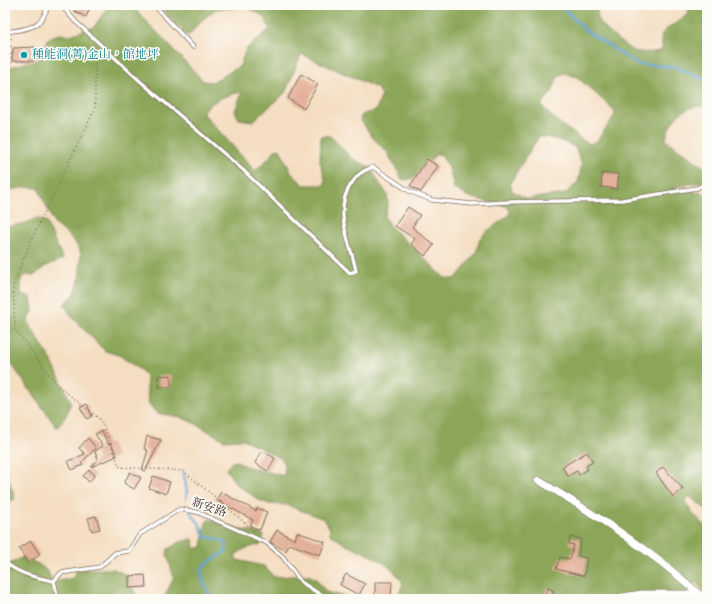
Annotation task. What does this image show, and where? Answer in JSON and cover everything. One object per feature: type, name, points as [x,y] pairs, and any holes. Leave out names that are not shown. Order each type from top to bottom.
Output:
[{"type":"street","points":[[538,480],[609,523],[669,567],[699,594],[642,594],[610,599]]},
{"type":"lane","points":[[6,32],[34,28],[44,16],[48,5]]},
{"type":"lane","points":[[61,5],[140,81],[243,170],[350,273],[356,270],[342,214],[345,193],[361,171],[373,167],[409,191],[432,200],[472,204],[622,200],[697,188],[707,183]]},
{"type":"lane","points":[[154,5],[193,47]]},
{"type":"lane","name":"新安路","points":[[54,581],[61,573],[100,567],[115,553],[130,551],[140,534],[180,509],[197,512],[267,543],[282,556],[301,582],[327,599]]},
{"type":"lane","points":[[5,562],[10,567],[26,574],[54,581],[58,599]]},
{"type":"path","points":[[11,63],[12,31]]},
{"type":"path","points":[[95,39],[95,109],[31,240],[14,286],[15,329],[57,385],[101,420],[120,467],[183,471],[220,500],[255,532]]},
{"type":"green space","points":[[109,5],[128,5],[133,7],[203,81],[213,82],[240,66],[246,49],[270,29],[264,17],[255,11],[243,7],[216,9],[202,20],[189,35],[185,34],[158,5],[598,5],[597,12],[600,23],[622,43],[631,50],[637,52],[656,52],[662,50],[661,38],[664,31],[689,12],[688,5],[707,5],[707,106],[699,106],[685,110],[679,114],[674,119],[666,140],[707,169],[706,181],[670,188],[707,194],[707,510],[689,496],[685,502],[693,514],[707,527],[707,595],[696,582],[691,585],[687,599],[397,599],[403,584],[399,577],[387,565],[348,546],[330,534],[330,529],[324,519],[287,505],[269,504],[259,500],[236,484],[226,469],[232,462],[237,461],[245,466],[284,476],[285,468],[282,459],[243,439],[224,440],[196,424],[180,417],[156,413],[148,402],[146,376],[143,372],[119,355],[105,351],[72,317],[64,304],[75,294],[79,281],[81,253],[77,245],[66,233],[55,225],[38,188],[25,187],[5,191],[5,69],[39,59],[42,56],[48,39],[53,36],[60,34],[67,36],[94,27]],"holes":[[[301,54],[377,88],[382,95],[376,110],[362,115],[360,119],[373,138],[387,152],[402,179],[412,178],[417,175],[436,154],[440,154],[449,167],[454,189],[469,197],[508,207],[510,212],[508,216],[486,232],[480,239],[476,253],[457,277],[453,279],[445,278],[389,225],[384,217],[388,204],[387,194],[371,168],[353,159],[330,136],[321,136],[320,161],[325,179],[325,185],[304,185],[292,174],[280,149],[275,150],[270,157],[255,171],[203,113],[210,105],[226,96],[242,92],[235,111],[239,119],[253,121],[285,93]],[[565,73],[577,77],[614,110],[615,115],[597,141],[590,144],[550,115],[541,104],[551,94],[558,76]],[[539,136],[559,140],[575,147],[582,164],[578,182],[565,194],[527,199],[512,191],[510,183]]]},
{"type":"green space","points":[[37,218],[46,222],[63,259],[44,267],[35,275],[25,275],[21,279],[21,295],[31,297],[33,312],[28,319],[29,324],[51,360],[71,402],[66,416],[57,428],[5,355],[5,227],[26,223]]},
{"type":"green space","points":[[5,467],[15,499],[5,504]]},
{"type":"green space","points":[[209,519],[218,523],[264,535],[261,544],[244,549],[235,555],[237,560],[264,566],[274,577],[308,575],[316,579],[326,592],[355,599],[163,599],[174,578],[167,554],[168,549],[180,542],[193,539],[194,549],[202,547],[206,522]]},
{"type":"green space","points":[[23,557],[45,569],[53,582],[73,578],[77,569],[114,569],[128,576],[134,591],[140,599],[5,599],[5,570],[11,563]]},
{"type":"building","points":[[77,5],[91,5],[86,17],[74,11]]},
{"type":"building","name":"種能洞(菁)金山，館地坪","points":[[35,47],[34,61],[12,61],[13,48]]},
{"type":"building","points":[[301,74],[318,84],[304,109],[288,98]]},
{"type":"building","points":[[427,159],[438,166],[421,192],[410,186]]},
{"type":"building","points":[[602,173],[619,174],[617,189],[601,187]]},
{"type":"building","points":[[408,207],[420,215],[412,227],[434,245],[425,256],[411,244],[415,239],[395,226]]},
{"type":"building","points":[[171,375],[171,387],[159,387],[158,376]]},
{"type":"building","points":[[87,404],[92,416],[87,419],[80,407]]},
{"type":"building","points":[[102,431],[108,444],[111,443],[117,456],[91,467],[98,459],[95,451],[103,446],[95,434]]},
{"type":"building","points":[[147,436],[161,440],[145,471],[142,470],[148,450],[144,449]]},
{"type":"building","points":[[88,438],[96,448],[81,463],[83,465],[72,470],[68,461],[85,454],[79,448]]},
{"type":"building","points":[[262,451],[275,458],[268,471],[255,463]]},
{"type":"building","points":[[587,452],[593,462],[586,466],[588,469],[579,475],[577,471],[568,476],[562,467]]},
{"type":"building","points":[[663,467],[683,489],[673,497],[656,473]]},
{"type":"building","points":[[89,470],[95,475],[89,482],[83,476]]},
{"type":"building","points":[[130,472],[141,478],[134,489],[124,483]]},
{"type":"building","points":[[153,476],[170,482],[166,494],[149,488]]},
{"type":"building","points":[[221,492],[256,511],[257,508],[267,512],[260,530],[250,526],[253,520],[216,500]]},
{"type":"building","points":[[96,516],[100,529],[92,531],[88,518]]},
{"type":"building","points":[[277,530],[295,540],[297,532],[325,542],[320,555],[289,544],[286,551],[270,542]]},
{"type":"building","points":[[570,537],[581,539],[578,556],[587,558],[584,576],[556,569],[560,557],[570,559],[574,545],[569,544]]},
{"type":"building","points":[[31,541],[40,555],[27,563],[19,548]]},
{"type":"building","points":[[346,574],[365,584],[359,595],[340,585]]},
{"type":"building","points":[[145,575],[146,587],[129,588],[129,576]]},
{"type":"building","points":[[375,582],[392,582],[391,599],[375,599]]},
{"type":"building","points":[[548,588],[554,591],[550,599],[544,597]]},
{"type":"waterway","points":[[560,5],[585,30],[637,64],[676,67],[707,81]]},
{"type":"waterway","points":[[183,471],[187,491],[186,499]]},
{"type":"waterway","points":[[190,512],[199,523],[205,537],[218,539],[226,543],[226,551],[201,569],[202,578],[211,599]]},
{"type":"place","name":"種能洞(菁)金山，館地坪","points":[[24,55]]}]
